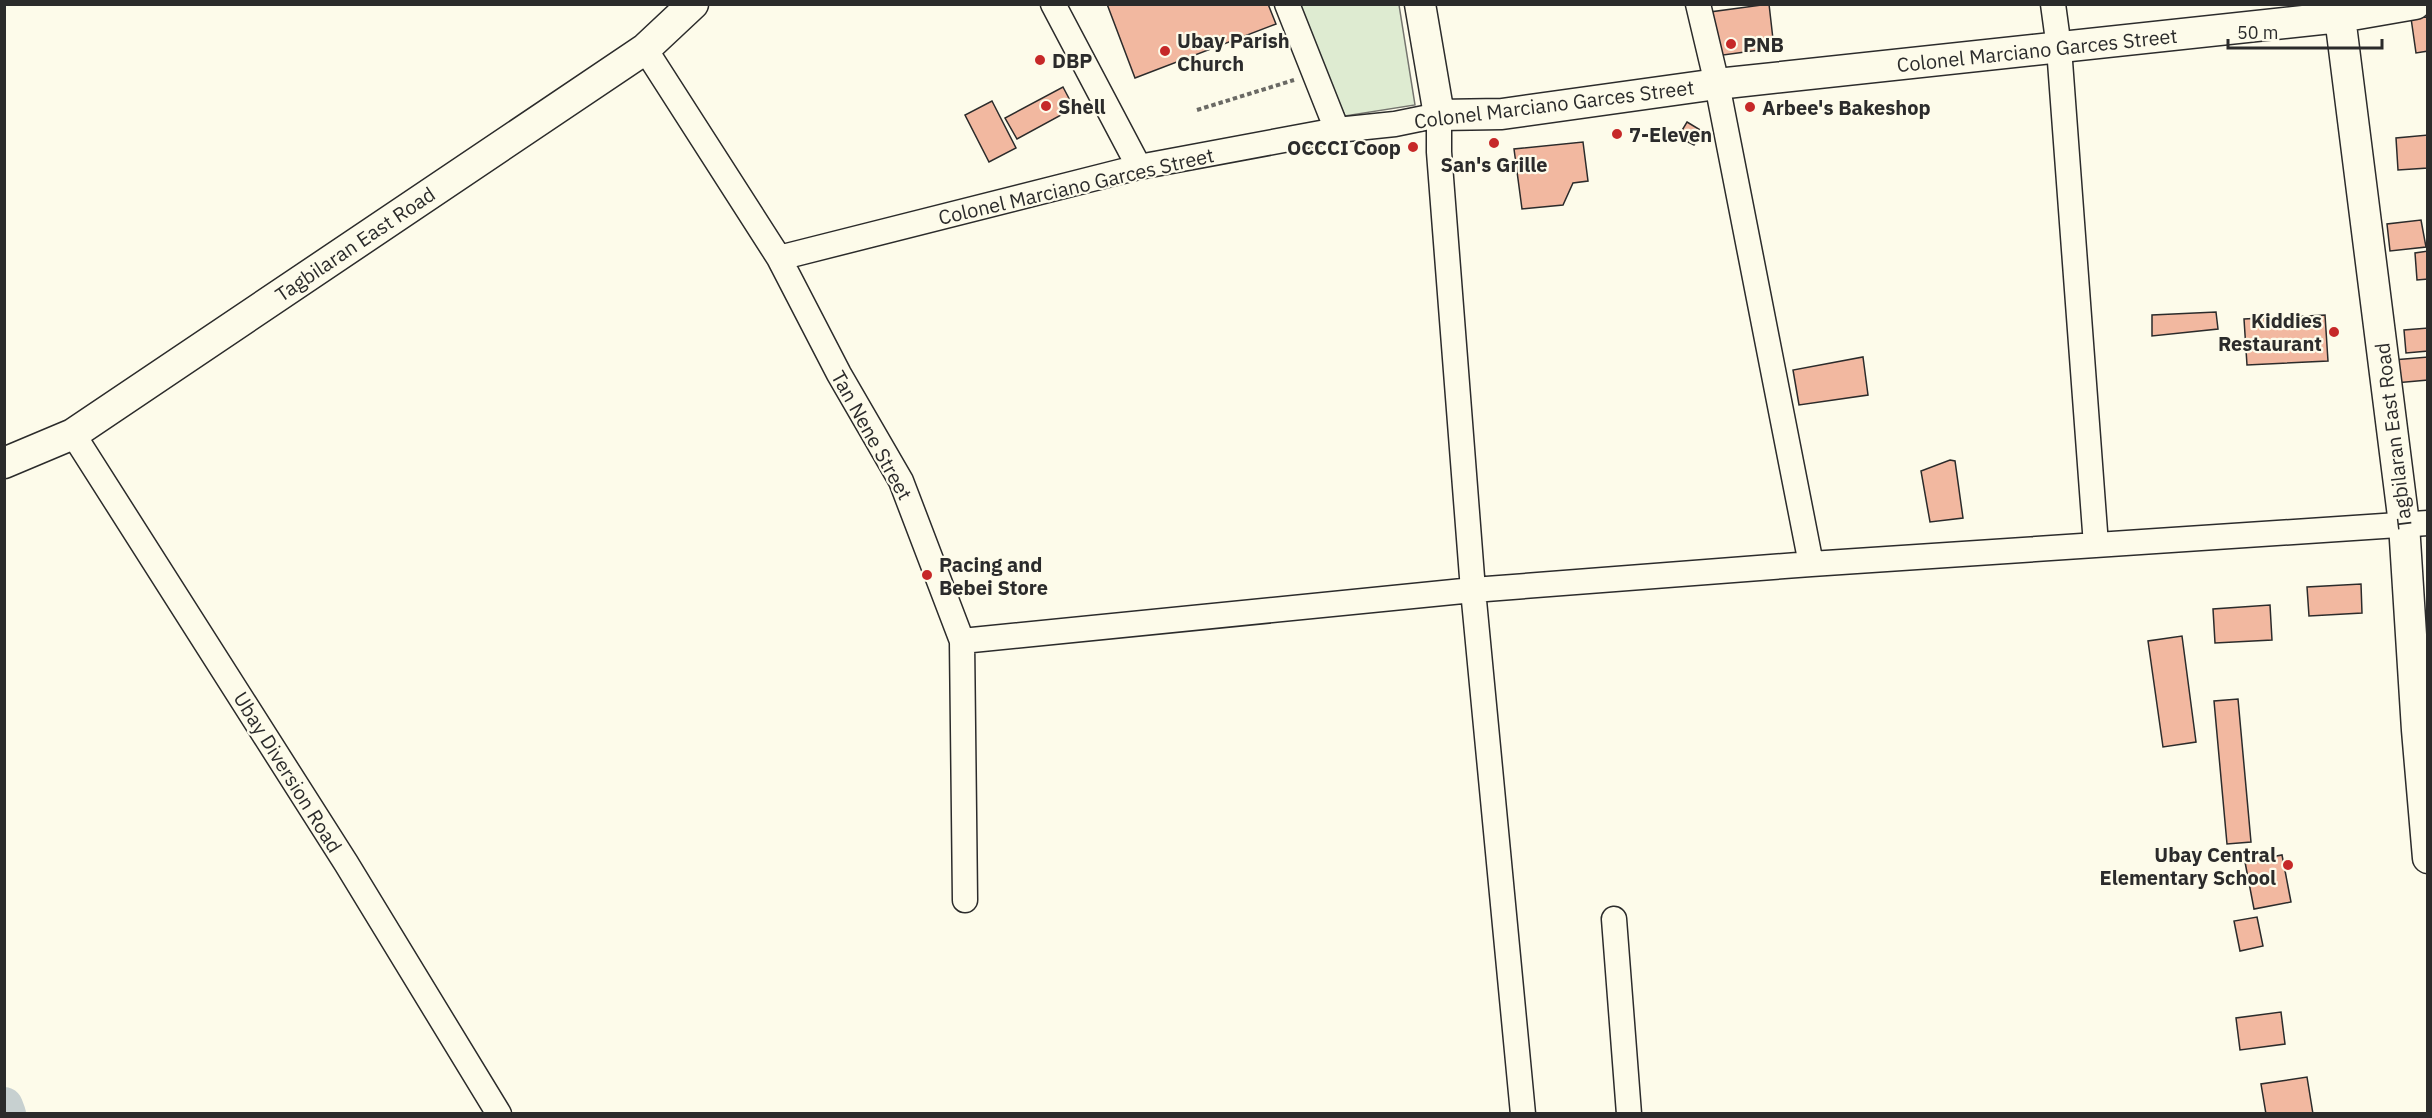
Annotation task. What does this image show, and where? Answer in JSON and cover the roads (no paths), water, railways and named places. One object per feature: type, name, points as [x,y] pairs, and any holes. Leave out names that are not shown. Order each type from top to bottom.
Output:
[{"type":"main road","name":"Tagbilaran East Road","points":[[4,463],[73,434],[645,49],[693,4]]},
{"type":"main road","points":[[1420,4],[1438,115]]},
{"type":"main road","name":"Colonel Marciano Garces Street","points":[[1438,115],[1502,114],[1717,84],[2059,48],[2340,11],[2415,4]]},
{"type":"main road","name":"Tagbilaran East Road","points":[[2340,11],[2416,523],[2417,730],[2427,858]]},
{"type":"street","points":[[1053,4],[1139,167]]},
{"type":"street","points":[[1287,4],[1337,130]]},
{"type":"street","points":[[1698,4],[1717,84],[1811,564]]},
{"type":"street","points":[[2053,4],[2059,48],[2096,545]]},
{"type":"street","name":"Tan Nene Street","points":[[645,49],[779,258],[838,374],[901,481],[962,641],[965,900]]},
{"type":"street","points":[[1438,115],[1473,590],[1523,1113]]},
{"type":"street","name":"Colonel Marciano Garces Street","points":[[779,258],[1139,167],[1337,130],[1395,124],[1438,115]]},
{"type":"street","name":"Ubay Diversion Road","points":[[73,434],[346,863],[500,1113]]},
{"type":"street","points":[[962,641],[1473,590],[1811,564],[2416,523]]},
{"type":"street","points":[[1614,919],[1629,1113]]},
{"type":"waterway","points":[[4,1106],[7,1114]]},
{"type":"place","name":"PNB","points":[[1731,44]]},
{"type":"place","name":"Ubay Parish Church","points":[[1165,51]]},
{"type":"place","name":"DBP","points":[[1040,60]]},
{"type":"place","name":"Shell","points":[[1046,106]]},
{"type":"place","name":"Arbee's Bakeshop","points":[[1750,107]]},
{"type":"place","name":"7-Eleven","points":[[1617,134]]},
{"type":"place","name":"San's Grille","points":[[1494,143]]},
{"type":"place","name":"OCCCI Coop","points":[[1413,147]]},
{"type":"place","name":"Kiddies Restaurant","points":[[2334,332]]},
{"type":"place","name":"Pacing and Bebei Store","points":[[927,575]]},
{"type":"place","name":"Ubay Central Elementary School","points":[[2288,865]]}]
